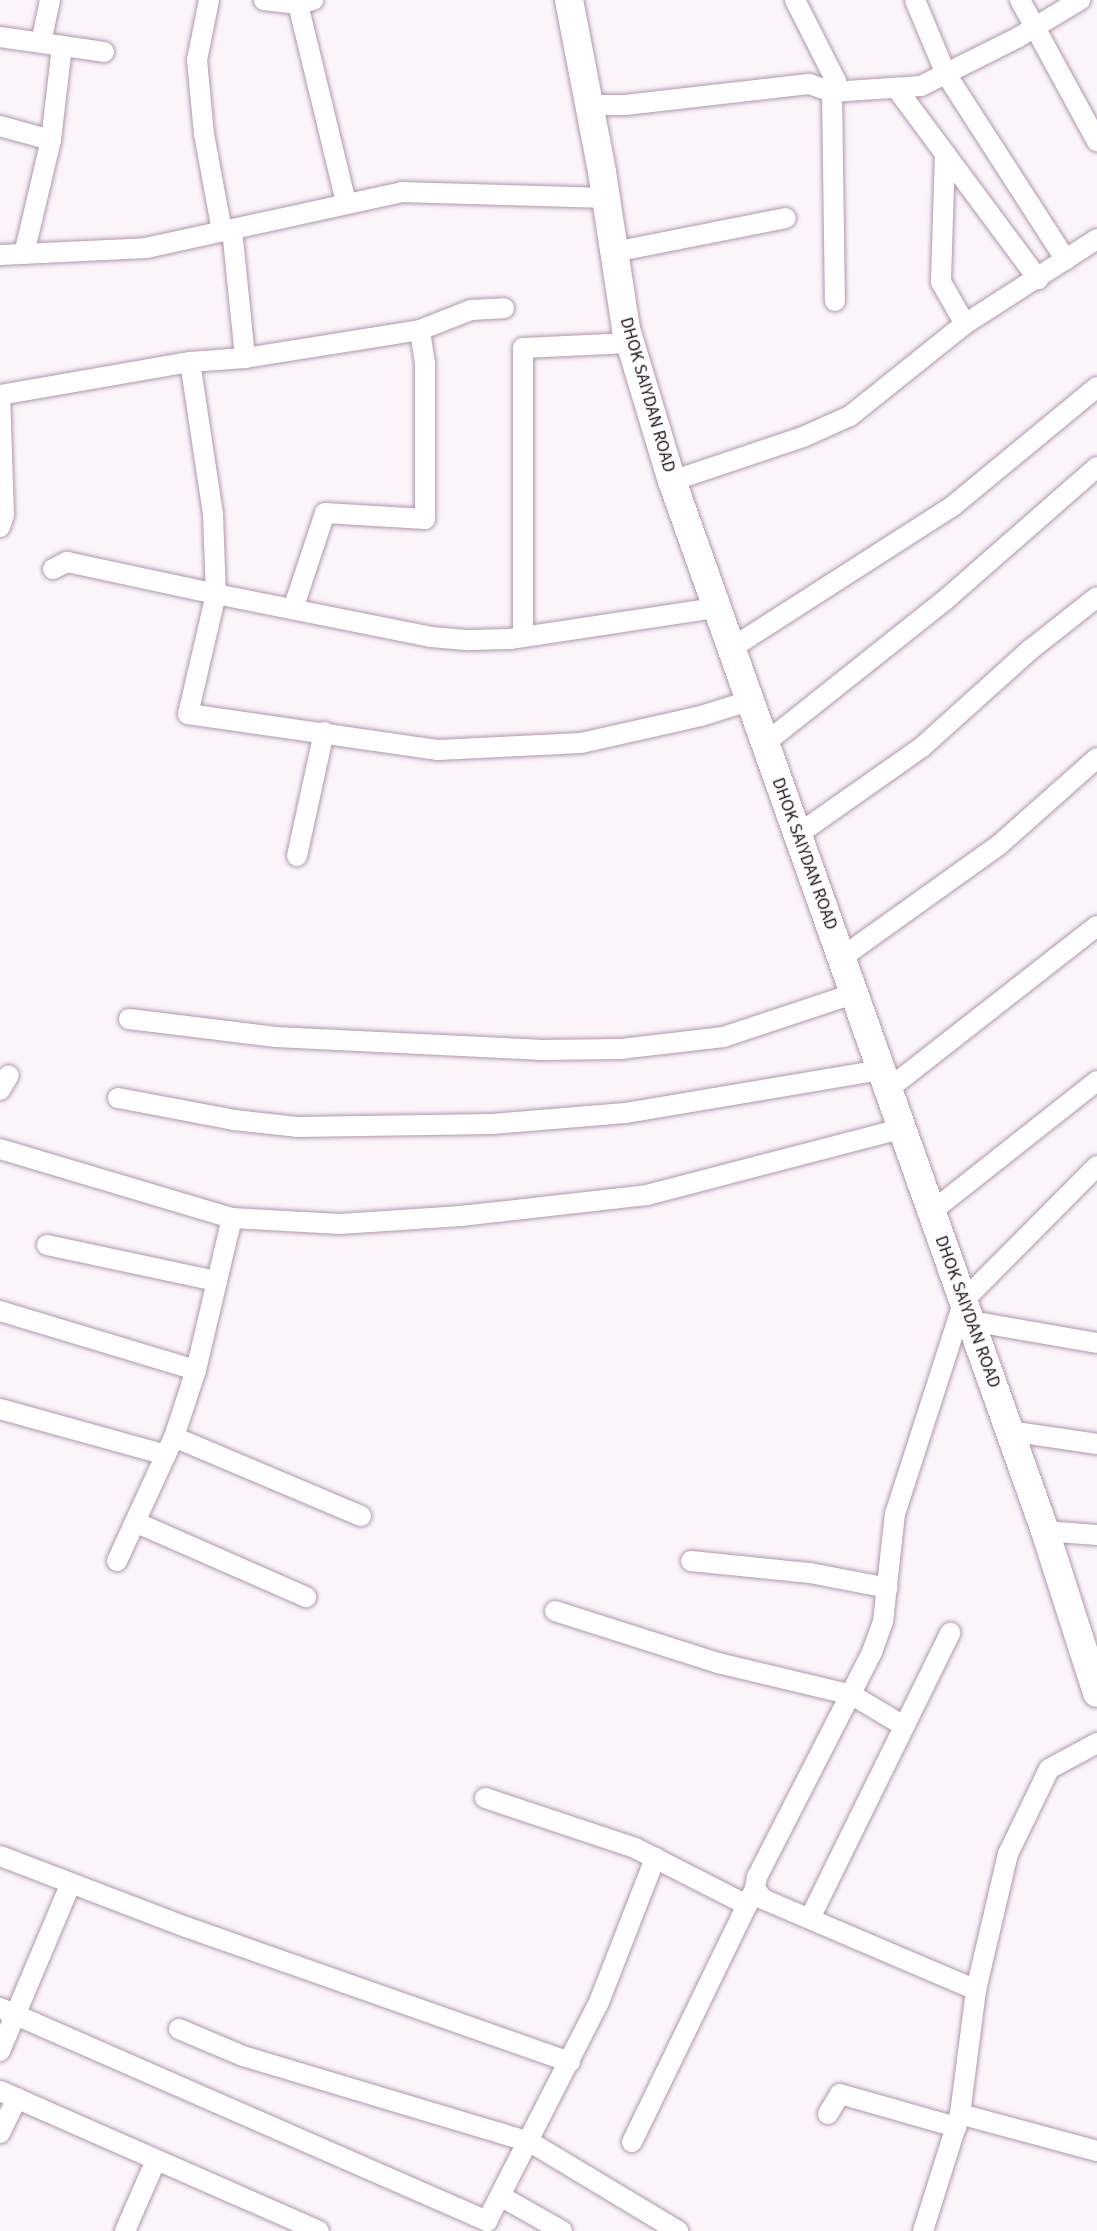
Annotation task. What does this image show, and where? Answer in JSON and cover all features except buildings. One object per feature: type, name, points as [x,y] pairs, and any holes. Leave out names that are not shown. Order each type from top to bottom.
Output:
[{"type":"main road","name":"DHOK SAIYDAN ROAD","points":[[569,0],[630,342],[672,482],[901,1129],[968,1311],[1045,1531],[1097,1693]]},
{"type":"street","points":[[41,43],[50,0]]},
{"type":"street","points":[[209,0],[197,60],[204,134],[227,230],[245,358]]},
{"type":"street","points":[[264,0],[305,2],[346,203]]},
{"type":"street","points":[[795,0],[836,81],[832,92],[835,302]]},
{"type":"street","points":[[915,0],[946,74],[1066,260]]},
{"type":"street","points":[[1020,0],[1097,141]]},
{"type":"street","points":[[589,105],[626,105],[809,84],[832,92],[921,86],[1035,27],[1080,0]]},
{"type":"street","points":[[1092,0],[1097,5]]},
{"type":"street","points":[[0,37],[104,52]]},
{"type":"street","points":[[24,254],[51,140],[62,46]]},
{"type":"street","points":[[897,89],[1038,279]]},
{"type":"street","points":[[0,126],[51,140]]},
{"type":"street","points":[[945,153],[941,282],[965,324]]},
{"type":"street","points":[[0,255],[146,248],[402,192],[606,198]]},
{"type":"street","points":[[614,252],[786,218]]},
{"type":"street","points":[[672,482],[803,437],[850,416],[965,324],[1097,239]]},
{"type":"street","points":[[0,528],[4,515],[0,395],[190,362],[245,358],[420,330],[471,310],[504,308]]},
{"type":"street","points":[[293,609],[325,513],[425,519],[425,363],[420,330]]},
{"type":"street","points":[[523,637],[524,348],[630,342]]},
{"type":"street","points":[[190,362],[213,514],[216,594],[188,714],[438,750],[581,743],[701,716],[749,701]]},
{"type":"street","points":[[730,649],[954,505],[1097,387]]},
{"type":"street","points":[[764,744],[944,601],[1097,467]]},
{"type":"street","points":[[53,569],[67,562],[431,637],[469,640],[523,637],[716,608]]},
{"type":"street","points":[[797,835],[921,748],[1030,650],[1097,597]]},
{"type":"street","points":[[297,856],[324,732]]},
{"type":"street","points":[[841,958],[999,845],[1097,758]]},
{"type":"street","points":[[118,1098],[234,1120],[297,1127],[492,1124],[626,1113],[884,1080],[1097,926]]},
{"type":"street","points":[[129,1019],[276,1037],[539,1050],[621,1049],[723,1037],[853,994]]},
{"type":"street","points":[[931,1212],[1097,1081]]},
{"type":"street","points":[[0,1149],[232,1218],[351,1223],[461,1216],[647,1195],[901,1129]]},
{"type":"street","points":[[632,2142],[751,1897],[757,1877],[852,1695],[884,1622],[895,1514],[968,1311],[1097,1166]]},
{"type":"street","points":[[117,1561],[174,1437],[196,1370],[232,1218]]},
{"type":"street","points":[[47,1245],[217,1281]]},
{"type":"street","points":[[0,1311],[196,1370]]},
{"type":"street","points":[[968,1311],[1097,1343]]},
{"type":"street","points":[[0,1409],[166,1455]]},
{"type":"street","points":[[1009,1431],[1097,1444]]},
{"type":"street","points":[[174,1437],[361,1516]]},
{"type":"street","points":[[135,1522],[306,1597]]},
{"type":"street","points":[[1045,1531],[1097,1535]]},
{"type":"street","points":[[691,1562],[810,1573],[888,1588]]},
{"type":"street","points":[[555,1611],[718,1663],[852,1695],[904,1725]]},
{"type":"street","points":[[810,1918],[950,1633]]},
{"type":"street","points":[[922,2231],[958,2121],[976,1990],[1008,1854],[1049,1769],[1097,1743]]},
{"type":"street","points":[[485,1798],[611,1838],[751,1897],[763,1899],[810,1918],[976,1990]]},
{"type":"street","points":[[0,1856],[570,2062]]},
{"type":"street","points":[[8,2011],[478,2220],[487,2221],[502,2197],[599,2002],[655,1858]]},
{"type":"street","points":[[0,2051],[8,2011],[71,1883]]},
{"type":"street","points":[[179,2029],[243,2056],[530,2142],[678,2231]]},
{"type":"street","points":[[828,2114],[840,2094],[1097,2151]]},
{"type":"street","points":[[0,2133],[9,2095],[319,2231]]},
{"type":"street","points":[[125,2231],[156,2160]]},
{"type":"street","points":[[502,2197],[562,2231]]}]
